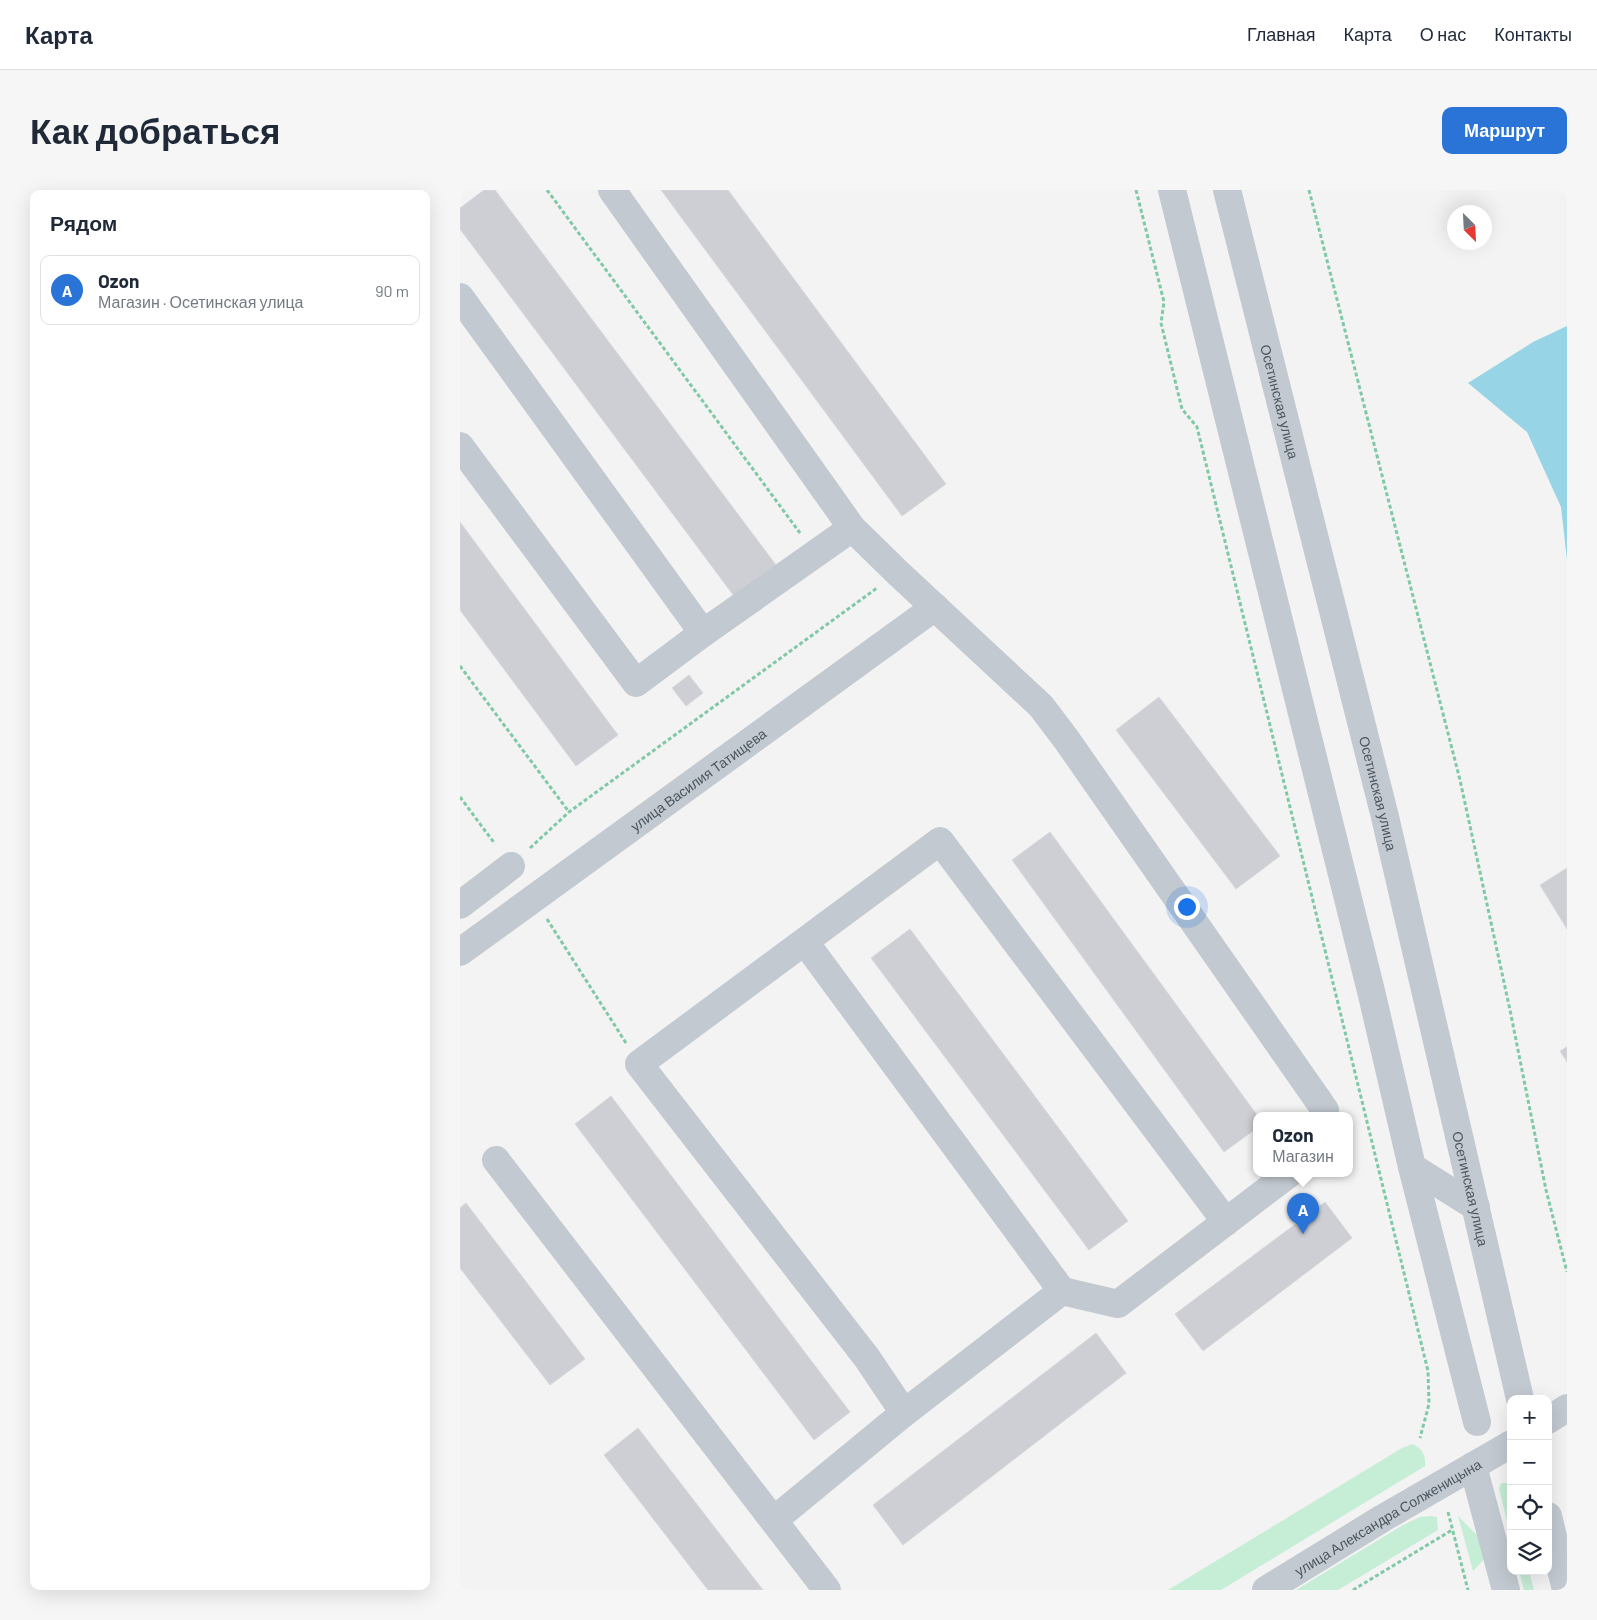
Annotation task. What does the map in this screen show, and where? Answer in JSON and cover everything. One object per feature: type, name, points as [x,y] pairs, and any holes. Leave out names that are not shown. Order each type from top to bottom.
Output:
[{"type":"street","points":[[612,190],[852,528],[1041,706],[1325,1112]]},
{"type":"street","points":[[1172,190],[1372,991],[1412,1167],[1477,1422]]},
{"type":"street","name":"Осетинская улица","points":[[1227,190],[1385,818],[1519,1395]]},
{"type":"street","points":[[460,297],[703,634]]},
{"type":"street","points":[[460,446],[636,683],[852,528]]},
{"type":"street","name":"улица Василия Татищева","points":[[460,952],[935,608]]},
{"type":"street","points":[[904,1413],[867,1358],[639,1064],[940,841],[1226,1222]]},
{"type":"street","points":[[460,905],[511,866]]},
{"type":"street","points":[[805,942],[1062,1291],[1118,1304],[1285,1177]]},
{"type":"street","points":[[496,1160],[827,1590]]},
{"type":"street","points":[[1412,1167],[1476,1207]]},
{"type":"street","points":[[774,1520],[904,1413],[1062,1291]]},
{"type":"street","points":[[1552,1417],[1567,1408]]},
{"type":"street","name":"улица Александра Солженицына","points":[[1266,1590],[1383,1518],[1507,1446]]},
{"type":"street","points":[[1474,1466],[1506,1590]]},
{"type":"street","points":[[1551,1530],[1566,1590]]},
{"type":"path","points":[[547,190],[815,554]]},
{"type":"path","points":[[1136,190],[1164,302],[1161,323],[1182,409],[1197,427],[1428,1371],[1430,1404],[1420,1438]]},
{"type":"path","points":[[1309,190],[1460,780],[1512,1019],[1546,1190],[1567,1272]]},
{"type":"path","points":[[460,797],[511,866],[569,812],[898,573]]},
{"type":"path","points":[[460,666],[569,812]]},
{"type":"path","points":[[534,898],[639,1064]]},
{"type":"path","points":[[1448,1512],[1468,1590]]},
{"type":"path","points":[[1353,1590],[1452,1530]]},
{"type":"green space","points":[[1412,1444],[1423,1452],[1425,1466],[1221,1590],[1168,1590],[1402,1448]]},
{"type":"green space","points":[[1507,1483],[1507,1521],[1499,1489],[1500,1485]]},
{"type":"green space","points":[[1458,1516],[1480,1538],[1487,1556],[1473,1571]]},
{"type":"green space","points":[[1420,1517],[1437,1517],[1438,1530],[1338,1590],[1296,1590],[1403,1525]]},
{"type":"green space","points":[[1520,1575],[1530,1575],[1534,1590],[1524,1590]]},
{"type":"water","points":[[1567,326],[1567,560],[1561,507],[1527,432],[1468,383],[1533,342]]},
{"type":"building","points":[[484,190],[495,190],[776,565],[734,596],[460,229],[460,208]]},
{"type":"building","points":[[661,190],[728,190],[946,484],[902,516]]},
{"type":"building","points":[[460,522],[618,735],[576,766],[460,610]]},
{"type":"building","points":[[689,675],[703,693],[686,706],[672,688]]},
{"type":"building","points":[[1159,697],[1280,856],[1236,889],[1116,730]]},
{"type":"building","points":[[1050,832],[1255,1112],[1253,1112],[1253,1131],[1224,1152],[1012,860]]},
{"type":"building","points":[[1567,868],[1567,929],[1540,885]]},
{"type":"building","points":[[910,929],[1128,1221],[1089,1250],[871,958]]},
{"type":"building","points":[[1567,1047],[1567,1062],[1560,1051]]},
{"type":"building","points":[[611,1096],[850,1412],[814,1440],[575,1124]]},
{"type":"building","points":[[1325,1202],[1352,1238],[1203,1351],[1175,1314]]},
{"type":"building","points":[[466,1203],[585,1359],[550,1385],[460,1268],[460,1208]]},
{"type":"building","points":[[1096,1333],[1126,1373],[903,1545],[873,1505]]},
{"type":"building","points":[[638,1428],[763,1590],[708,1590],[604,1455]]},
{"type":"place","name":"Ozon","points":[[1303,1234]]}]
